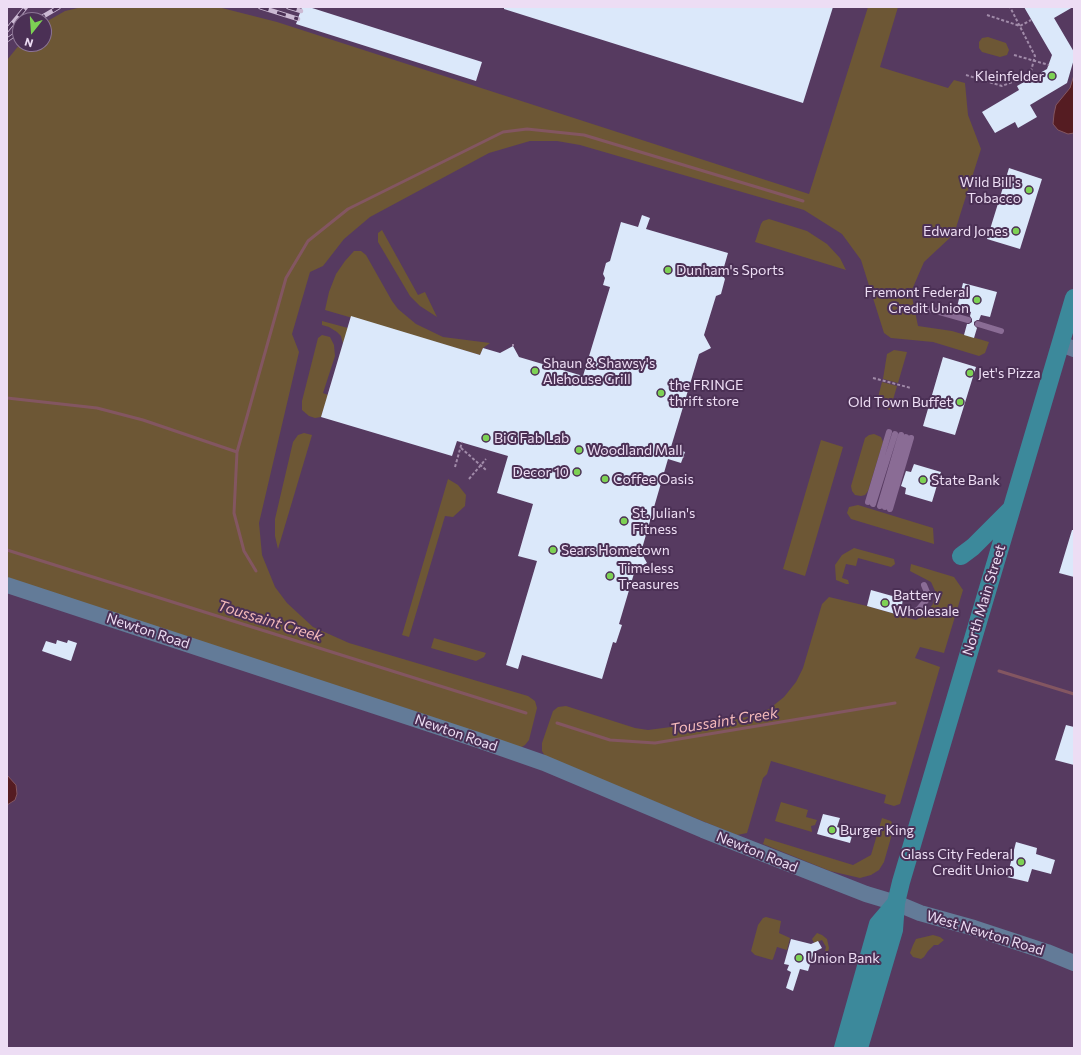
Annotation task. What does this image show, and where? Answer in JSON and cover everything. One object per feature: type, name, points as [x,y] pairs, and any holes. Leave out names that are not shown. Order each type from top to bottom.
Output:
[{"type":"main road","name":"North Main Street","points":[[896,903],[1012,508],[1067,346],[1074,298]]},
{"type":"main road","points":[[961,556],[974,547],[1012,508]]},
{"type":"main road","points":[[843,1048],[878,924],[896,903]]},
{"type":"main road","points":[[859,1048],[894,930],[896,903]]},
{"type":"street","name":"Newton Road","points":[[7,585],[456,732],[544,763],[703,830],[826,879],[866,894],[896,903]]},
{"type":"street","name":"West Newton Road","points":[[896,903],[920,913],[974,928],[1047,952],[1074,963]]},
{"type":"lane","points":[[929,309],[968,320]]},
{"type":"lane","points":[[978,324],[1001,331]]},
{"type":"lane","points":[[879,506],[900,435]]},
{"type":"lane","points":[[879,506],[900,435]]},
{"type":"lane","points":[[879,506],[900,435]]},
{"type":"lane","points":[[900,609],[917,611],[929,597],[924,585]]},
{"type":"path","points":[[966,75],[1002,86],[1018,80],[1031,71],[1035,61],[1035,56],[1010,7]]},
{"type":"path","points":[[987,15],[1020,26],[1031,20]]},
{"type":"path","points":[[1014,55],[1049,65]]},
{"type":"path","points":[[873,378],[911,388]]},
{"type":"path","points":[[455,467],[462,442]]},
{"type":"path","points":[[461,448],[486,470]]},
{"type":"path","points":[[669,452],[684,457]]},
{"type":"path","points":[[469,479],[486,459]]},
{"type":"shaded area","points":[[82,7],[218,7],[277,22],[809,194],[868,7],[898,7],[880,67],[948,88],[954,80],[965,83],[968,115],[981,149],[954,234],[924,262],[911,292],[918,326],[952,331],[989,342],[985,353],[979,356],[933,342],[891,338],[884,333],[861,260],[842,234],[804,210],[580,145],[557,141],[530,141],[489,153],[370,217],[344,239],[323,266],[310,272],[292,334],[299,352],[259,523],[262,555],[275,587],[287,603],[313,627],[349,643],[528,696],[535,701],[537,708],[529,740],[525,745],[520,748],[7,582],[7,60],[14,52],[52,52],[52,18],[65,11]]},
{"type":"shaded area","points":[[988,37],[1006,43],[1009,50],[1007,55],[1000,57],[982,52],[979,48],[979,42],[982,38]]},
{"type":"shaded area","points":[[1074,75],[1074,133],[1068,134],[1058,130],[1053,124],[1054,114],[1056,105],[1070,88]]},
{"type":"shaded area","points":[[769,219],[807,231],[827,244],[840,258],[846,270],[755,242],[761,224],[763,221]]},
{"type":"shaded area","points":[[382,230],[418,295],[425,292],[437,317],[420,306],[410,296],[378,242],[378,233]]},
{"type":"shaded area","points":[[354,251],[361,251],[366,255],[392,301],[398,309],[416,324],[443,337],[490,343],[483,348],[480,355],[325,310],[329,292],[336,274]]},
{"type":"shaded area","points":[[322,321],[348,328],[343,344],[341,336],[329,327],[322,325]]},
{"type":"shaded area","points":[[322,335],[330,337],[334,345],[335,356],[323,393],[328,395],[321,417],[315,418],[309,416],[302,410],[302,401],[318,338]]},
{"type":"shaded area","points":[[894,350],[907,352],[898,383],[883,379],[887,354]]},
{"type":"shaded area","points":[[882,382],[897,386],[890,410],[879,406],[877,401]]},
{"type":"shaded area","points":[[304,433],[312,435],[278,549],[275,536],[275,519],[293,442],[298,435]]},
{"type":"shaded area","points":[[874,434],[881,437],[883,442],[868,491],[865,495],[855,495],[851,486],[865,438]]},
{"type":"shaded area","points":[[821,440],[843,447],[805,576],[783,569]]},
{"type":"shaded area","points":[[448,479],[458,485],[466,495],[465,506],[453,517],[445,516],[409,637],[402,635]]},
{"type":"shaded area","points":[[858,505],[933,528],[934,544],[851,519],[847,513],[849,507]]},
{"type":"shaded area","points":[[854,548],[894,559],[895,564],[891,567],[858,558],[856,566],[846,564],[842,578],[848,580],[849,584],[836,580],[835,565],[842,555]]},
{"type":"shaded area","points":[[911,564],[954,577],[963,590],[944,653],[920,647],[915,658],[940,667],[900,804],[894,806],[884,803],[886,795],[771,761],[767,774],[763,778],[747,833],[737,835],[546,758],[542,751],[542,743],[553,711],[558,707],[566,706],[635,728],[648,730],[748,717],[769,709],[784,697],[796,682],[803,668],[822,604],[829,597],[916,620],[927,612],[933,604],[936,593],[931,582],[910,571]]},
{"type":"shaded area","points":[[434,638],[486,653],[484,657],[476,661],[431,648]]},
{"type":"shaded area","points":[[7,775],[16,785],[17,794],[15,800],[7,805]]},
{"type":"shaded area","points":[[781,802],[808,810],[806,817],[817,820],[815,825],[811,826],[812,832],[775,821]]},
{"type":"shaded area","points":[[882,818],[891,821],[894,827],[884,862],[879,870],[871,875],[860,878],[830,871],[763,844],[765,838],[853,865],[871,855]]},
{"type":"shaded area","points":[[766,917],[781,921],[779,933],[790,938],[787,950],[777,947],[772,960],[755,955],[751,951],[758,925],[763,918]]},
{"type":"shaded area","points":[[817,933],[827,939],[829,948],[828,952],[825,951],[826,947],[822,940],[814,943],[812,939]]},
{"type":"shaded area","points":[[933,935],[944,940],[938,945],[934,945],[921,959],[913,957],[910,953],[916,939]]},
{"type":"building","points":[[302,7],[309,7],[482,62],[476,81],[296,24]]},
{"type":"building","points":[[504,7],[833,7],[803,103],[504,9]]},
{"type":"building","name":"Kleinfelder","points":[[1024,7],[1073,7],[1054,18],[1074,52],[1074,59],[1067,83],[1030,105],[1037,117],[1018,128],[1015,122],[995,133],[982,112],[1019,90],[1017,86],[1047,69],[1052,55]]},
{"type":"building","points":[[1009,168],[1042,179],[1020,249],[987,239]]},
{"type":"building","name":"Woodland Mall","points":[[642,215],[650,218],[646,229],[728,253],[722,274],[725,279],[721,294],[716,296],[704,335],[711,348],[699,354],[671,447],[685,452],[681,463],[668,459],[641,552],[647,563],[635,570],[619,624],[622,625],[616,643],[613,642],[602,679],[522,655],[518,669],[506,665],[537,561],[518,556],[533,504],[497,493],[508,456],[457,441],[452,456],[321,417],[351,316],[480,355],[483,348],[500,353],[513,346],[519,357],[583,376],[610,287],[603,285],[605,278],[603,274],[606,263],[610,261],[621,222],[638,227]]},
{"type":"building","name":"Fremont Federal Credit Union","points":[[963,283],[997,292],[990,317],[981,315],[979,320],[974,322],[974,325],[977,328],[974,338],[964,335],[967,324],[972,322],[970,316],[971,312],[957,307]]},
{"type":"building","points":[[943,357],[976,367],[955,435],[923,426]]},
{"type":"building","name":"State Bank","points":[[914,464],[941,472],[932,502],[905,494],[906,488],[901,486],[906,471],[911,472]]},
{"type":"building","points":[[1072,530],[1074,530],[1074,577],[1059,573]]},
{"type":"building","name":"Battery Wholesale","points":[[871,590],[903,599],[902,605],[898,605],[896,608],[899,615],[867,606]]},
{"type":"building","points":[[57,640],[67,643],[68,640],[77,643],[71,661],[42,651],[46,641],[56,644]]},
{"type":"building","points":[[1066,725],[1074,727],[1074,765],[1055,760]]},
{"type":"building","name":"Burger King","points":[[823,814],[840,818],[837,827],[853,832],[850,843],[817,834]]},
{"type":"building","name":"Glass City Federal Credit Union","points":[[1016,842],[1037,848],[1036,854],[1055,860],[1051,874],[1032,869],[1028,882],[1007,877]]},
{"type":"building","name":"Union Bank","points":[[791,939],[811,944],[818,941],[822,948],[814,952],[808,971],[800,969],[793,991],[786,988],[791,972],[787,970],[789,965],[784,964]]},
{"type":"waterway","points":[[256,571],[244,551],[234,513],[237,452],[286,278],[308,241],[348,209],[503,132],[527,129],[584,135],[803,201]]},
{"type":"waterway","points":[[7,398],[97,408],[143,420],[237,452]]},
{"type":"waterway","name":"Toussaint Creek","points":[[7,550],[526,713]]},
{"type":"waterway","name":"Toussaint Creek","points":[[999,671],[1074,694]]},
{"type":"waterway","name":"Toussaint Creek","points":[[557,723],[610,740],[655,743],[895,703]]},
{"type":"railway","points":[[7,30],[26,7]]},
{"type":"railway","points":[[51,12],[59,7]]},
{"type":"railway","points":[[260,7],[298,19]]},
{"type":"railway","points":[[288,7],[301,11]]},
{"type":"railway","points":[[7,40],[12,37]]},
{"type":"place","name":"Kleinfelder","points":[[1052,76]]},
{"type":"place","name":"Wild Bill's Tobacco","points":[[1029,190]]},
{"type":"place","name":"Edward Jones","points":[[1016,231]]},
{"type":"place","name":"Dunham's Sports","points":[[668,270]]},
{"type":"place","name":"Fremont Federal Credit Union","points":[[977,300]]},
{"type":"place","name":"Shaun & Shawsy's Alehouse Grill","points":[[535,371]]},
{"type":"place","name":"Jet's Pizza","points":[[970,373]]},
{"type":"place","name":"the FRINGE thrift store","points":[[661,393]]},
{"type":"place","name":"Old Town Buffet","points":[[960,402]]},
{"type":"place","name":"BiG Fab Lab","points":[[486,438]]},
{"type":"place","name":"Woodland Mall","points":[[579,450]]},
{"type":"place","name":"Decor 10","points":[[577,472]]},
{"type":"place","name":"Coffee Oasis","points":[[605,479]]},
{"type":"place","name":"State Bank","points":[[923,480]]},
{"type":"place","name":"St. Julian's Fitness","points":[[624,521]]},
{"type":"place","name":"Sears Hometown","points":[[553,550]]},
{"type":"place","name":"Timeless Treasures","points":[[610,576]]},
{"type":"place","name":"Battery Wholesale","points":[[885,603]]},
{"type":"place","name":"Burger King","points":[[832,830]]},
{"type":"place","name":"Glass City Federal Credit Union","points":[[1021,862]]},
{"type":"place","name":"Union Bank","points":[[799,958]]}]
